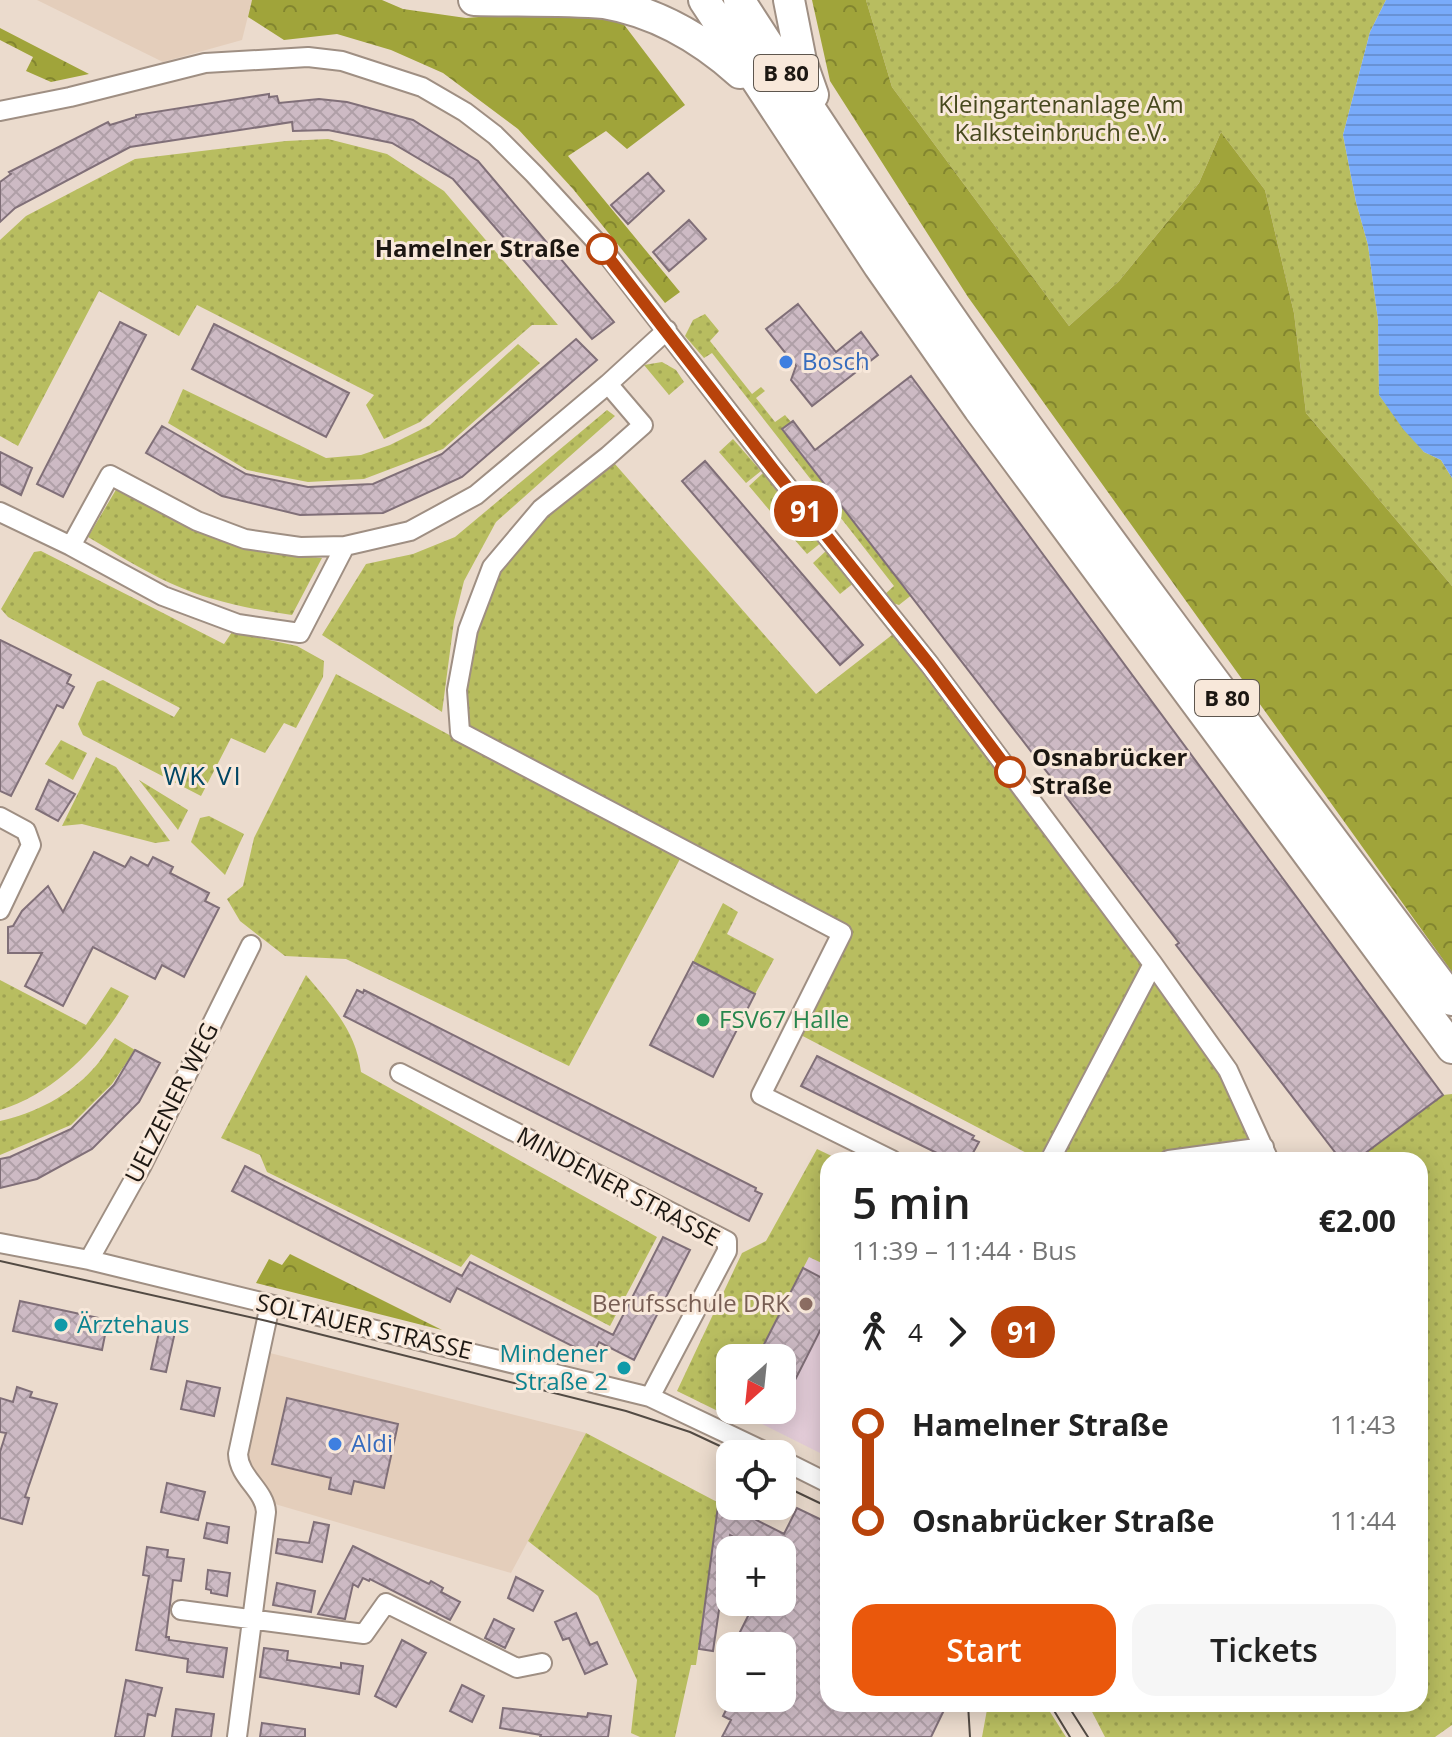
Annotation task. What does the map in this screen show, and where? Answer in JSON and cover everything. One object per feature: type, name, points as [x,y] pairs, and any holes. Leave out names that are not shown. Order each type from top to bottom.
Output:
[{"type":"highway","points":[[474,0],[603,2],[660,18],[711,48],[771,101]]},
{"type":"highway","name":"B 80","points":[[704,0],[879,266],[979,409],[1452,1048]]},
{"type":"highway","name":"B 80","points":[[739,0],[833,146],[1014,407],[1452,1000]]},
{"type":"highway","points":[[789,0],[801,61],[833,146]]},
{"type":"street","points":[[0,111],[205,63],[308,57],[342,61],[401,78],[465,112],[495,135],[602,248],[930,665],[1153,964],[1228,1070],[1265,1152]]},
{"type":"street","points":[[71,546],[110,475],[197,521],[245,539],[300,547],[345,546],[410,531],[476,495],[667,330]]},
{"type":"street","points":[[608,384],[643,425],[541,509],[492,567],[468,630],[457,690],[460,732],[842,933],[761,1095],[876,1152]]},
{"type":"street","points":[[0,512],[163,596],[238,624],[300,633],[345,546]]},
{"type":"street","points":[[0,817],[26,831],[31,845],[0,910]]},
{"type":"street","name":"UELZENER WEG","points":[[89,1260],[141,1167],[251,945]]},
{"type":"street","points":[[1060,1152],[1153,964]]},
{"type":"street","name":"MINDENER STRASSE","points":[[400,1073],[727,1241],[727,1251],[650,1397]]},
{"type":"street","name":"SOLTAUER STRASSE","points":[[0,1243],[89,1260],[650,1397],[741,1440]]},
{"type":"street","points":[[237,1737],[266,1506],[241,1468],[238,1454],[270,1305]]},
{"type":"street","points":[[796,1467],[820,1479]]},
{"type":"street","points":[[181,1610],[364,1634],[386,1603],[517,1668],[542,1663]]},
{"type":"shaded area","points":[[37,0],[252,0],[242,40],[163,62]]},
{"type":"shaded area","name":"Berufsschule DRK","points":[[820,1248],[820,1453],[762,1424],[796,1424],[796,1344],[764,1344],[812,1251]]},
{"type":"shaded area","points":[[266,1352],[586,1433],[511,1573],[268,1502],[240,1461]]},
{"type":"green space","points":[[252,0],[382,0],[403,9],[466,18],[518,14],[567,15],[622,22],[685,105],[627,149],[606,131],[568,156],[680,292],[665,303],[573,189],[518,129],[443,73],[391,50],[337,34],[284,40],[248,17]]},
{"type":"green space","points":[[812,0],[866,0],[892,87],[1069,326],[1119,281],[1199,183],[1221,132],[1265,190],[1294,313],[1306,413],[1452,586],[1452,972],[968,297],[830,81]]},
{"type":"green space","name":"Kleingartenanlage Am Kalksteinbruch e.V.","points":[[866,0],[1386,0],[1370,32],[1343,135],[1368,245],[1378,320],[1379,395],[1424,452],[1441,460],[1452,478],[1452,586],[1306,413],[1294,313],[1265,190],[1221,132],[1199,183],[1119,281],[1069,326],[892,87]]},
{"type":"green space","points":[[0,28],[89,74],[51,82],[26,71],[33,57],[0,40]]},
{"type":"green space","points":[[328,139],[387,154],[444,191],[558,325],[532,325],[420,422],[384,439],[366,405],[374,395],[197,305],[179,336],[99,291],[18,446],[0,436],[0,240],[26,216],[135,159]]},
{"type":"green space","points":[[705,314],[719,331],[710,341],[752,394],[761,387],[765,391],[756,398],[775,422],[785,415],[791,422],[783,430],[908,592],[918,590],[899,605],[889,602],[884,595],[894,586],[712,353],[704,358],[685,336],[693,320]]},
{"type":"green space","points":[[518,344],[540,363],[443,449],[364,479],[308,482],[247,470],[168,423],[183,389],[326,458],[361,455],[430,425]]},
{"type":"green space","points":[[662,362],[676,370],[684,382],[669,395],[644,365]]},
{"type":"green space","points":[[607,410],[615,416],[496,522],[464,581],[454,621],[442,712],[322,635],[366,564],[413,554],[455,537]]},
{"type":"green space","points":[[733,439],[761,471],[746,483],[719,452]]},
{"type":"green space","points":[[608,456],[816,694],[901,628],[1228,1070],[1264,1152],[1058,1152],[1144,979],[1042,1152],[1025,1152],[795,1032],[842,934],[460,732],[470,626],[494,564]]},
{"type":"green space","points":[[763,473],[791,505],[776,518],[749,486]]},
{"type":"green space","points":[[117,488],[234,546],[270,554],[322,558],[292,615],[200,595],[160,578],[88,537]]},
{"type":"green space","points":[[794,510],[822,542],[807,554],[780,523]]},
{"type":"green space","points":[[827,550],[855,582],[840,594],[813,563]]},
{"type":"green space","points":[[41,551],[224,644],[232,632],[297,646],[324,661],[323,677],[296,728],[284,723],[265,753],[231,738],[201,796],[83,735],[78,724],[97,682],[103,680],[174,717],[180,708],[8,617],[1,609],[34,552]]},
{"type":"green space","points":[[336,674],[680,859],[569,1066],[346,959],[285,956],[240,921],[227,899],[243,886],[254,838]]},
{"type":"green space","points":[[61,740],[87,753],[73,780],[45,764]]},
{"type":"green space","points":[[96,757],[116,767],[170,841],[155,843],[82,824],[62,826]]},
{"type":"green space","points":[[139,780],[188,810],[178,830]]},
{"type":"green space","points":[[209,816],[244,834],[225,875],[191,842],[200,818]]},
{"type":"green space","points":[[723,903],[738,912],[727,934],[774,959],[755,994],[693,962]]},
{"type":"green space","points":[[306,975],[348,1031],[361,1072],[657,1237],[610,1326],[471,1254],[461,1267],[267,1172],[260,1155],[221,1138]]},
{"type":"green space","points":[[0,980],[86,1025],[111,987],[129,996],[105,1032],[75,1065],[40,1092],[0,1110]]},
{"type":"green space","points":[[115,1038],[135,1050],[112,1084],[71,1125],[0,1155],[0,1121],[38,1108],[74,1087],[96,1065]]},
{"type":"green space","points":[[1452,1094],[1452,1725],[1435,1737],[1105,1737],[1092,1712],[1428,1712],[1428,1152],[1367,1152],[1443,1095]]},
{"type":"green space","points":[[817,1149],[823,1152],[820,1152],[820,1262],[809,1257],[764,1344],[716,1344],[716,1410],[677,1391],[742,1253],[766,1241]]},
{"type":"green space","points":[[290,1254],[442,1330],[256,1283],[269,1259],[282,1265]]},
{"type":"green space","points":[[586,1433],[716,1501],[717,1520],[696,1665],[691,1665],[675,1737],[640,1737],[631,1733],[637,1680],[598,1596],[528,1541]]},
{"type":"green space","points":[[987,1712],[1050,1712],[1066,1737],[982,1737]]},
{"type":"water","points":[[1386,0],[1452,0],[1452,478],[1441,460],[1424,452],[1403,429],[1379,395],[1378,320],[1368,245],[1343,135],[1370,32]]},
{"type":"building","points":[[269,94],[269,97],[277,96],[279,103],[319,99],[347,102],[413,120],[478,161],[614,322],[592,339],[453,179],[392,143],[328,130],[293,131],[292,122],[130,147],[15,208],[0,222],[0,182],[11,174],[9,172],[108,122],[110,125],[136,115]]},
{"type":"building","points":[[648,173],[664,191],[628,224],[611,205]]},
{"type":"building","points":[[689,220],[706,239],[669,271],[653,252]]},
{"type":"building","points":[[798,304],[836,352],[861,332],[878,355],[812,406],[791,380],[796,366],[766,329]]},
{"type":"building","points":[[120,322],[146,335],[63,497],[37,484]]},
{"type":"building","points":[[214,324],[349,393],[326,437],[192,369]]},
{"type":"building","points":[[576,339],[597,360],[462,477],[383,513],[300,515],[222,496],[146,453],[162,426],[246,474],[308,487],[373,484],[442,454]]},
{"type":"building","points":[[911,376],[1443,1095],[1367,1152],[1335,1152],[1176,945],[1179,943],[782,429],[793,421],[815,450]]},
{"type":"building","points":[[0,452],[32,468],[21,495],[0,484]]},
{"type":"building","points":[[705,461],[863,645],[840,665],[682,481]]},
{"type":"building","points":[[0,640],[71,675],[67,683],[74,687],[63,708],[57,705],[11,796],[0,791]]},
{"type":"building","points":[[49,780],[75,794],[58,821],[36,809]]},
{"type":"building","points":[[94,852],[125,867],[131,857],[148,866],[153,857],[173,867],[170,873],[209,893],[205,901],[219,908],[184,977],[162,965],[155,979],[93,947],[63,1006],[25,986],[42,953],[8,953],[8,927],[13,926],[22,911],[48,886],[63,912]]},
{"type":"building","name":"FSV67 Halle","points":[[693,962],[755,994],[713,1077],[650,1045]]},
{"type":"building","points":[[357,990],[363,993],[364,990],[756,1188],[755,1191],[762,1194],[749,1221],[344,1016]]},
{"type":"building","points":[[135,1050],[160,1063],[139,1102],[92,1149],[37,1179],[0,1188],[0,1159],[71,1129],[114,1085]]},
{"type":"building","points":[[817,1056],[974,1136],[972,1139],[979,1142],[973,1152],[935,1152],[801,1086]]},
{"type":"building","points":[[245,1166],[462,1276],[470,1262],[613,1335],[663,1237],[690,1250],[634,1360],[599,1342],[592,1356],[457,1288],[450,1302],[232,1191]]},
{"type":"building","points":[[803,1268],[820,1277],[820,1331],[796,1378],[796,1344],[764,1344]]},
{"type":"building","name":"Ärztehaus","points":[[20,1301],[108,1320],[102,1350],[13,1331]]},
{"type":"building","points":[[160,1328],[175,1332],[166,1372],[151,1369]]},
{"type":"building","points":[[187,1381],[220,1388],[214,1416],[181,1409]]},
{"type":"building","points":[[17,1387],[32,1392],[30,1397],[57,1404],[25,1497],[29,1498],[22,1524],[0,1518],[0,1452],[6,1433],[0,1432],[0,1398],[13,1402]]},
{"type":"building","name":"Aldi","points":[[287,1398],[398,1424],[384,1488],[354,1481],[351,1494],[329,1489],[331,1478],[272,1464]]},
{"type":"building","points":[[167,1483],[205,1492],[198,1520],[161,1512]]},
{"type":"building","points":[[797,1508],[820,1519],[820,1712],[943,1712],[931,1737],[722,1737],[731,1720],[723,1716],[725,1712],[796,1712],[796,1632],[740,1632],[748,1616],[796,1616],[796,1536],[716,1536],[718,1616],[713,1651],[699,1649],[716,1520],[756,1520],[784,1534],[791,1520],[796,1520]]},
{"type":"building","points":[[314,1522],[329,1525],[322,1562],[276,1553],[278,1539],[309,1543]]},
{"type":"building","points":[[207,1523],[229,1527],[227,1543],[204,1538]]},
{"type":"building","points":[[353,1546],[443,1588],[441,1592],[460,1602],[450,1620],[363,1578],[358,1587],[353,1584],[345,1619],[318,1614]]},
{"type":"building","points":[[147,1547],[168,1550],[167,1557],[184,1559],[181,1581],[173,1580],[166,1637],[169,1640],[227,1648],[223,1677],[187,1672],[188,1659],[136,1650],[149,1576],[143,1575]]},
{"type":"building","points":[[208,1570],[230,1573],[227,1596],[206,1589]]},
{"type":"building","points":[[516,1577],[543,1591],[533,1611],[508,1598]]},
{"type":"building","points":[[277,1583],[315,1591],[311,1612],[273,1605]]},
{"type":"building","points":[[576,1613],[590,1645],[597,1642],[607,1664],[585,1674],[569,1638],[563,1640],[555,1622]]},
{"type":"building","points":[[494,1619],[514,1629],[505,1648],[485,1638]]},
{"type":"building","points":[[402,1640],[426,1653],[396,1707],[375,1696]]},
{"type":"building","points":[[264,1648],[288,1651],[287,1660],[341,1668],[341,1663],[363,1666],[359,1694],[260,1677]]},
{"type":"building","points":[[126,1680],[162,1688],[155,1716],[148,1714],[144,1737],[115,1737]]},
{"type":"building","points":[[462,1685],[484,1696],[472,1722],[450,1711]]},
{"type":"building","points":[[503,1708],[587,1717],[588,1713],[611,1716],[608,1737],[540,1737],[500,1728]]},
{"type":"building","points":[[176,1709],[214,1714],[211,1737],[172,1737]]},
{"type":"building","points":[[262,1723],[305,1729],[305,1737],[260,1737]]},
{"type":"tram line","points":[[0,1261],[267,1321],[626,1411],[690,1432],[716,1444]]},
{"type":"tram line","points":[[796,1492],[820,1503]]},
{"type":"tram line","points":[[968,1712],[970,1737]]},
{"type":"tram line","points":[[1055,1712],[1070,1737]]},
{"type":"tram line","points":[[1072,1712],[1088,1737]]},
{"type":"bus line","name":"91","points":[[602,249],[930,665],[1010,772]]},
{"type":"place","name":"Hamelner Straße","points":[[602,249]]},
{"type":"place","name":"Bosch","points":[[786,362]]},
{"type":"place","name":"Osnabrücker Straße","points":[[1010,772]]},
{"type":"place","name":"FSV67 Halle","points":[[703,1020]]},
{"type":"place","name":"Berufsschule DRK","points":[[806,1304]]},
{"type":"place","name":"Ärztehaus","points":[[61,1325]]},
{"type":"place","name":"Mindener Straße 2","points":[[624,1368]]},
{"type":"place","name":"Aldi","points":[[335,1444]]},
{"type":"district","name":"WK VI","points":[[203,776]]}]
